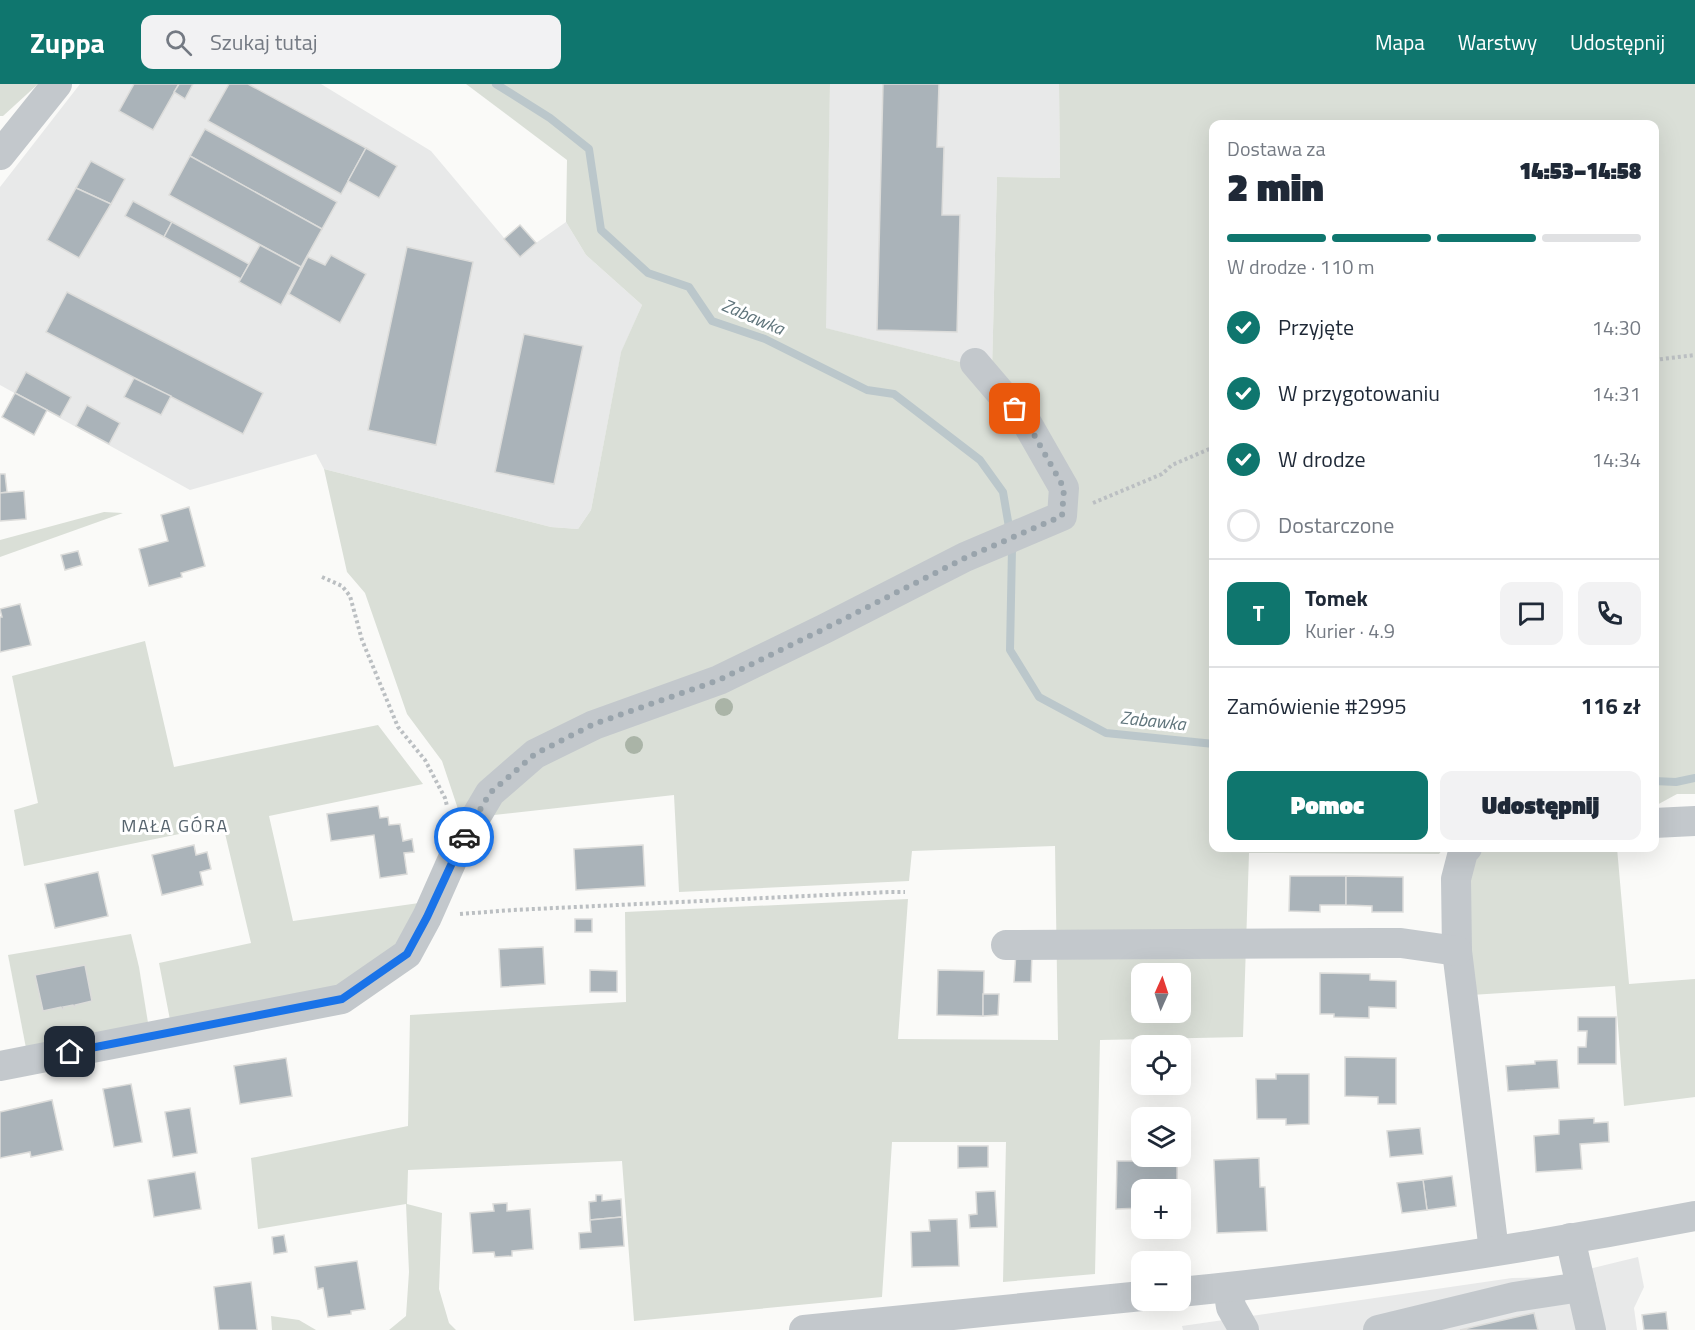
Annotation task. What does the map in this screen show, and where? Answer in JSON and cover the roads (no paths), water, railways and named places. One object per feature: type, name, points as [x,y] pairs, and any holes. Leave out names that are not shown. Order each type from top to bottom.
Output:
[{"type":"street","points":[[0,155],[57,84]]},
{"type":"street","points":[[0,1066],[342,999],[407,954],[427,917],[458,847],[490,793],[535,754],[594,724],[719,680],[965,558],[1062,516],[1064,488],[1028,424],[975,363]]},
{"type":"street","points":[[1659,823],[1695,821]]},
{"type":"street","points":[[1463,852],[1456,879],[1457,951],[1494,1251]]},
{"type":"street","points":[[1006,945],[1401,943],[1457,951]]},
{"type":"street","points":[[1191,1291],[1494,1251],[1695,1216]]},
{"type":"street","points":[[1570,1238],[1591,1330]]},
{"type":"street","points":[[1378,1330],[1514,1297],[1581,1287]]},
{"type":"street","points":[[1228,1288],[1232,1307],[1244,1330]]},
{"type":"street","points":[[804,1330],[1131,1297]]},
{"type":"waterway","name":"Zabawka","points":[[496,84],[550,118],[589,149],[601,230],[648,273],[689,287],[712,321],[765,339],[867,390],[894,394],[980,460],[1003,492],[1009,527]]},
{"type":"waterway","name":"Zabawka","points":[[1012,548],[1010,650],[1039,697],[1106,733],[1209,743]]},
{"type":"waterway","name":"Zabawka","points":[[1659,781],[1676,782],[1695,778]]},
{"type":"district","name":"MAŁA GÓRA","points":[[175,826]]}]
